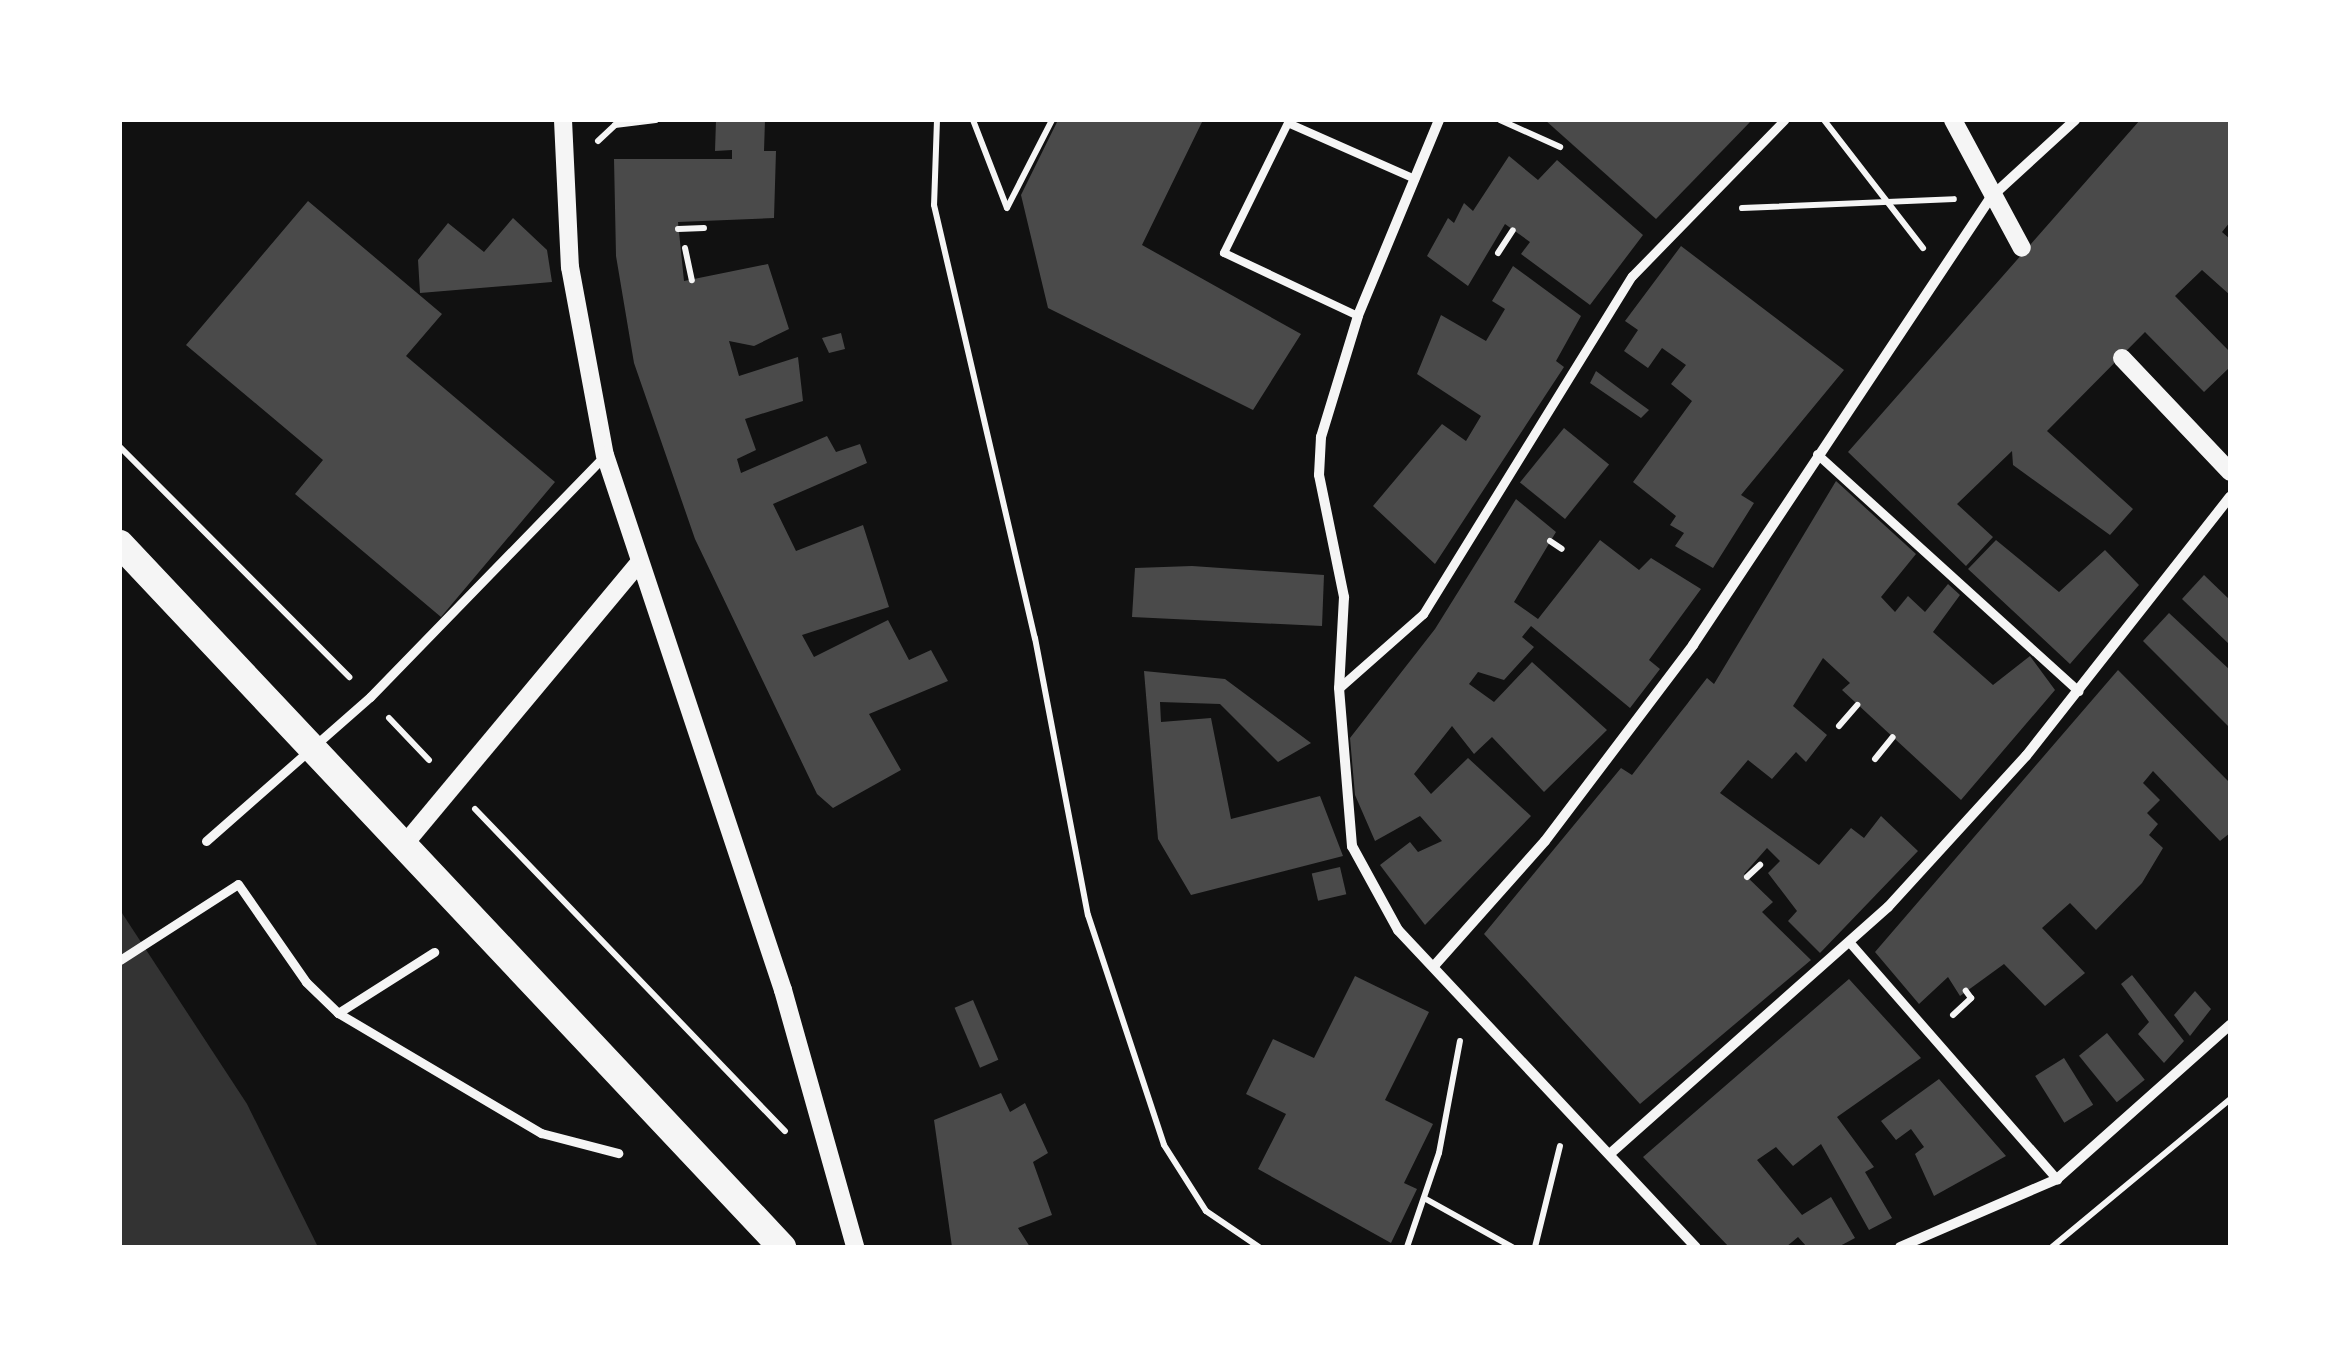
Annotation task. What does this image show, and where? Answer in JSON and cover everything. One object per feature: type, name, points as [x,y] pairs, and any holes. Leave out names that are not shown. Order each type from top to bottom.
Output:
[{"type":"highway","points":[[120,544],[408,840],[782,1247]]},
{"type":"street","points":[[564,120],[570,267],[605,455],[841,1189],[855,1247]]},
{"type":"street","points":[[1438,120],[1358,316],[1319,475],[1344,597],[1339,688],[1352,846],[1374,898],[1570,1106],[1696,1247]]},
{"type":"street","points":[[1339,688],[1423,614],[1610,310],[1688,210],[1784,120]]},
{"type":"street","points":[[1954,120],[1990,197],[2022,248]]},
{"type":"street","points":[[1434,966],[1624,737],[1990,197],[2075,120]]},
{"type":"street","points":[[2122,358],[2230,472]]},
{"type":"street","points":[[1817,453],[2078,691]]},
{"type":"street","points":[[206,841],[370,697],[605,455]]},
{"type":"street","points":[[1612,1152],[1850,944],[2078,691],[2230,498]]},
{"type":"street","points":[[408,840],[638,564]]},
{"type":"street","points":[[120,960],[238,884],[306,982],[338,1014],[541,1134],[618,1153]]},
{"type":"street","points":[[1850,944],[2057,1179]]},
{"type":"street","points":[[338,1014],[434,952]]},
{"type":"street","points":[[1900,1247],[2057,1179],[2230,1026]]},
{"type":"lane","points":[[1358,316],[1224,253],[1288,123],[1414,179]]},
{"type":"path","points":[[937,120],[934,205],[1036,638],[1088,915],[1164,1145],[1206,1211],[1259,1247]]},
{"type":"path","points":[[972,120],[1007,208],[1049,121]]},
{"type":"path","points":[[1500,120],[1560,147]]},
{"type":"path","points":[[1824,120],[1940,269]]},
{"type":"path","points":[[1688,210],[1990,197]]},
{"type":"path","points":[[678,229],[704,228]]},
{"type":"path","points":[[1498,252],[1514,230]]},
{"type":"path","points":[[685,248],[692,280]]},
{"type":"path","points":[[120,447],[370,697],[841,1189]]},
{"type":"path","points":[[1550,541],[1562,549]]},
{"type":"path","points":[[1839,726],[1857,705]]},
{"type":"path","points":[[1875,758],[1894,737]]},
{"type":"path","points":[[1748,878],[1760,865]]},
{"type":"path","points":[[1406,1247],[1424,1198],[1467,1000]]},
{"type":"path","points":[[2052,1247],[2230,1099]]},
{"type":"path","points":[[1535,1247],[1570,1106]]},
{"type":"path","points":[[1424,1198],[1512,1247]]},
{"type":"shaded area","points":[[120,910],[247,1104],[318,1247],[120,1247]]},
{"type":"building","points":[[716,120],[765,120],[764,151],[776,151],[774,218],[678,222],[684,281],[768,264],[789,329],[754,346],[729,341],[739,376],[798,357],[803,401],[745,419],[756,450],[737,459],[741,473],[827,436],[836,452],[860,444],[867,463],[773,504],[796,551],[863,525],[889,607],[802,635],[814,657],[888,620],[909,660],[931,650],[948,681],[869,714],[901,770],[833,808],[817,794],[695,539],[634,363],[616,256],[614,159],[732,159],[732,150],[715,151]]},
{"type":"building","points":[[1058,120],[1203,120],[1142,245],[1301,334],[1253,410],[1048,308],[1021,195]]},
{"type":"building","points":[[1545,120],[1752,120],[1656,219]]},
{"type":"building","points":[[2140,120],[2230,120],[2230,222],[2222,232],[2230,239],[2230,295],[2202,270],[2175,296],[2230,352],[2230,367],[2204,392],[2145,332],[2047,431],[2133,509],[2110,535],[2013,465],[2012,451],[1957,504],[1993,537],[1966,566],[1848,452]]},
{"type":"building","points":[[1509,156],[1538,180],[1557,160],[1643,235],[1590,305],[1521,254],[1530,242],[1505,224],[1468,286],[1427,256],[1448,218],[1454,223],[1464,203],[1473,211]]},
{"type":"building","points":[[308,201],[442,314],[406,356],[555,482],[441,617],[295,494],[323,460],[186,345]]},
{"type":"building","points":[[513,218],[547,250],[552,282],[420,293],[418,260],[448,223],[484,252]]},
{"type":"building","points":[[1681,246],[1844,370],[1741,495],[1754,503],[1713,568],[1675,546],[1684,533],[1670,525],[1676,516],[1633,482],[1692,401],[1671,384],[1686,365],[1662,348],[1648,368],[1624,351],[1638,330],[1625,321]]},
{"type":"building","points":[[1513,266],[1581,316],[1556,361],[1564,367],[1435,564],[1373,506],[1442,424],[1466,441],[1481,416],[1417,374],[1441,315],[1486,341],[1505,309],[1492,301]]},
{"type":"building","points":[[841,333],[845,349],[829,353],[822,338]]},
{"type":"building","points":[[1596,371],[1649,410],[1641,418],[1590,383]]},
{"type":"building","points":[[1564,428],[1609,465],[1565,519],[1520,482]]},
{"type":"building","points":[[1836,481],[1916,554],[1881,597],[1895,612],[1908,596],[1925,612],[1948,584],[1960,595],[1933,632],[1993,685],[2030,656],[2055,690],[1961,800],[1842,690],[1850,683],[1823,658],[1793,706],[1827,735],[1806,762],[1796,752],[1772,779],[1748,760],[1720,793],[1819,865],[1851,828],[1864,838],[1881,816],[1918,851],[1820,953],[1788,921],[1797,911],[1768,873],[1780,861],[1767,848],[1744,874],[1773,902],[1762,912],[1811,960],[1640,1104],[1484,934],[1621,768],[1632,775],[1707,678],[1714,684]]},
{"type":"building","points":[[1516,499],[1556,532],[1514,602],[1538,619],[1600,540],[1639,570],[1651,558],[1701,589],[1649,660],[1660,669],[1630,708],[1531,626],[1522,637],[1534,647],[1504,680],[1478,672],[1469,684],[1494,702],[1532,662],[1607,730],[1544,792],[1492,737],[1474,754],[1452,726],[1414,774],[1431,794],[1468,758],[1531,816],[1425,925],[1380,865],[1410,842],[1418,852],[1442,841],[1420,816],[1375,841],[1355,795],[1350,738],[1435,629]]},
{"type":"building","points":[[1996,540],[2059,592],[2105,550],[2139,585],[2070,664],[1968,569]]},
{"type":"building","points":[[1192,566],[1324,575],[1322,626],[1132,617],[1135,568]]},
{"type":"building","points":[[2204,575],[2230,600],[2230,645],[2182,599]]},
{"type":"building","points":[[2169,613],[2230,670],[2230,728],[2143,641]]},
{"type":"building","points":[[2118,670],[2230,783],[2230,833],[2220,841],[2153,771],[2143,783],[2160,800],[2147,813],[2158,824],[2149,835],[2163,848],[2142,883],[2096,930],[2070,903],[2042,928],[2085,973],[2045,1006],[2004,964],[1960,996],[1948,977],[1919,1004],[1875,952]]},
{"type":"building","points":[[1144,671],[1225,679],[1311,743],[1278,762],[1220,704],[1160,702],[1161,722],[1211,718],[1231,819],[1320,796],[1343,856],[1191,895],[1158,839]]},
{"type":"building","points":[[1340,867],[1346,894],[1318,901],[1312,874]]},
{"type":"building","points":[[2132,975],[2184,1041],[2164,1063],[2138,1034],[2149,1022],[2121,984]]},
{"type":"building","points":[[1355,976],[1429,1012],[1385,1100],[1433,1124],[1404,1183],[1417,1189],[1391,1243],[1258,1169],[1286,1114],[1246,1094],[1273,1039],[1314,1058]]},
{"type":"building","points":[[1849,979],[1921,1058],[1837,1117],[1874,1167],[1865,1172],[1892,1218],[1869,1230],[1821,1144],[1793,1166],[1776,1147],[1757,1160],[1802,1215],[1831,1197],[1855,1238],[1838,1247],[1807,1247],[1798,1237],[1786,1247],[1729,1247],[1643,1157]]},
{"type":"building","points":[[2195,991],[2211,1009],[2190,1036],[2174,1015]]},
{"type":"building","points":[[973,1000],[998,1060],[980,1068],[955,1008]]},
{"type":"building","points":[[2107,1033],[2145,1080],[2117,1102],[2079,1056]]},
{"type":"building","points":[[2064,1058],[2093,1105],[2064,1123],[2035,1076]]},
{"type":"building","points":[[1939,1079],[2006,1156],[1934,1196],[1915,1154],[1924,1147],[1911,1129],[1896,1140],[1881,1121]]},
{"type":"building","points":[[1001,1093],[1010,1112],[1025,1103],[1048,1153],[1033,1162],[1052,1215],[1018,1228],[1030,1247],[952,1247],[934,1120]]}]
